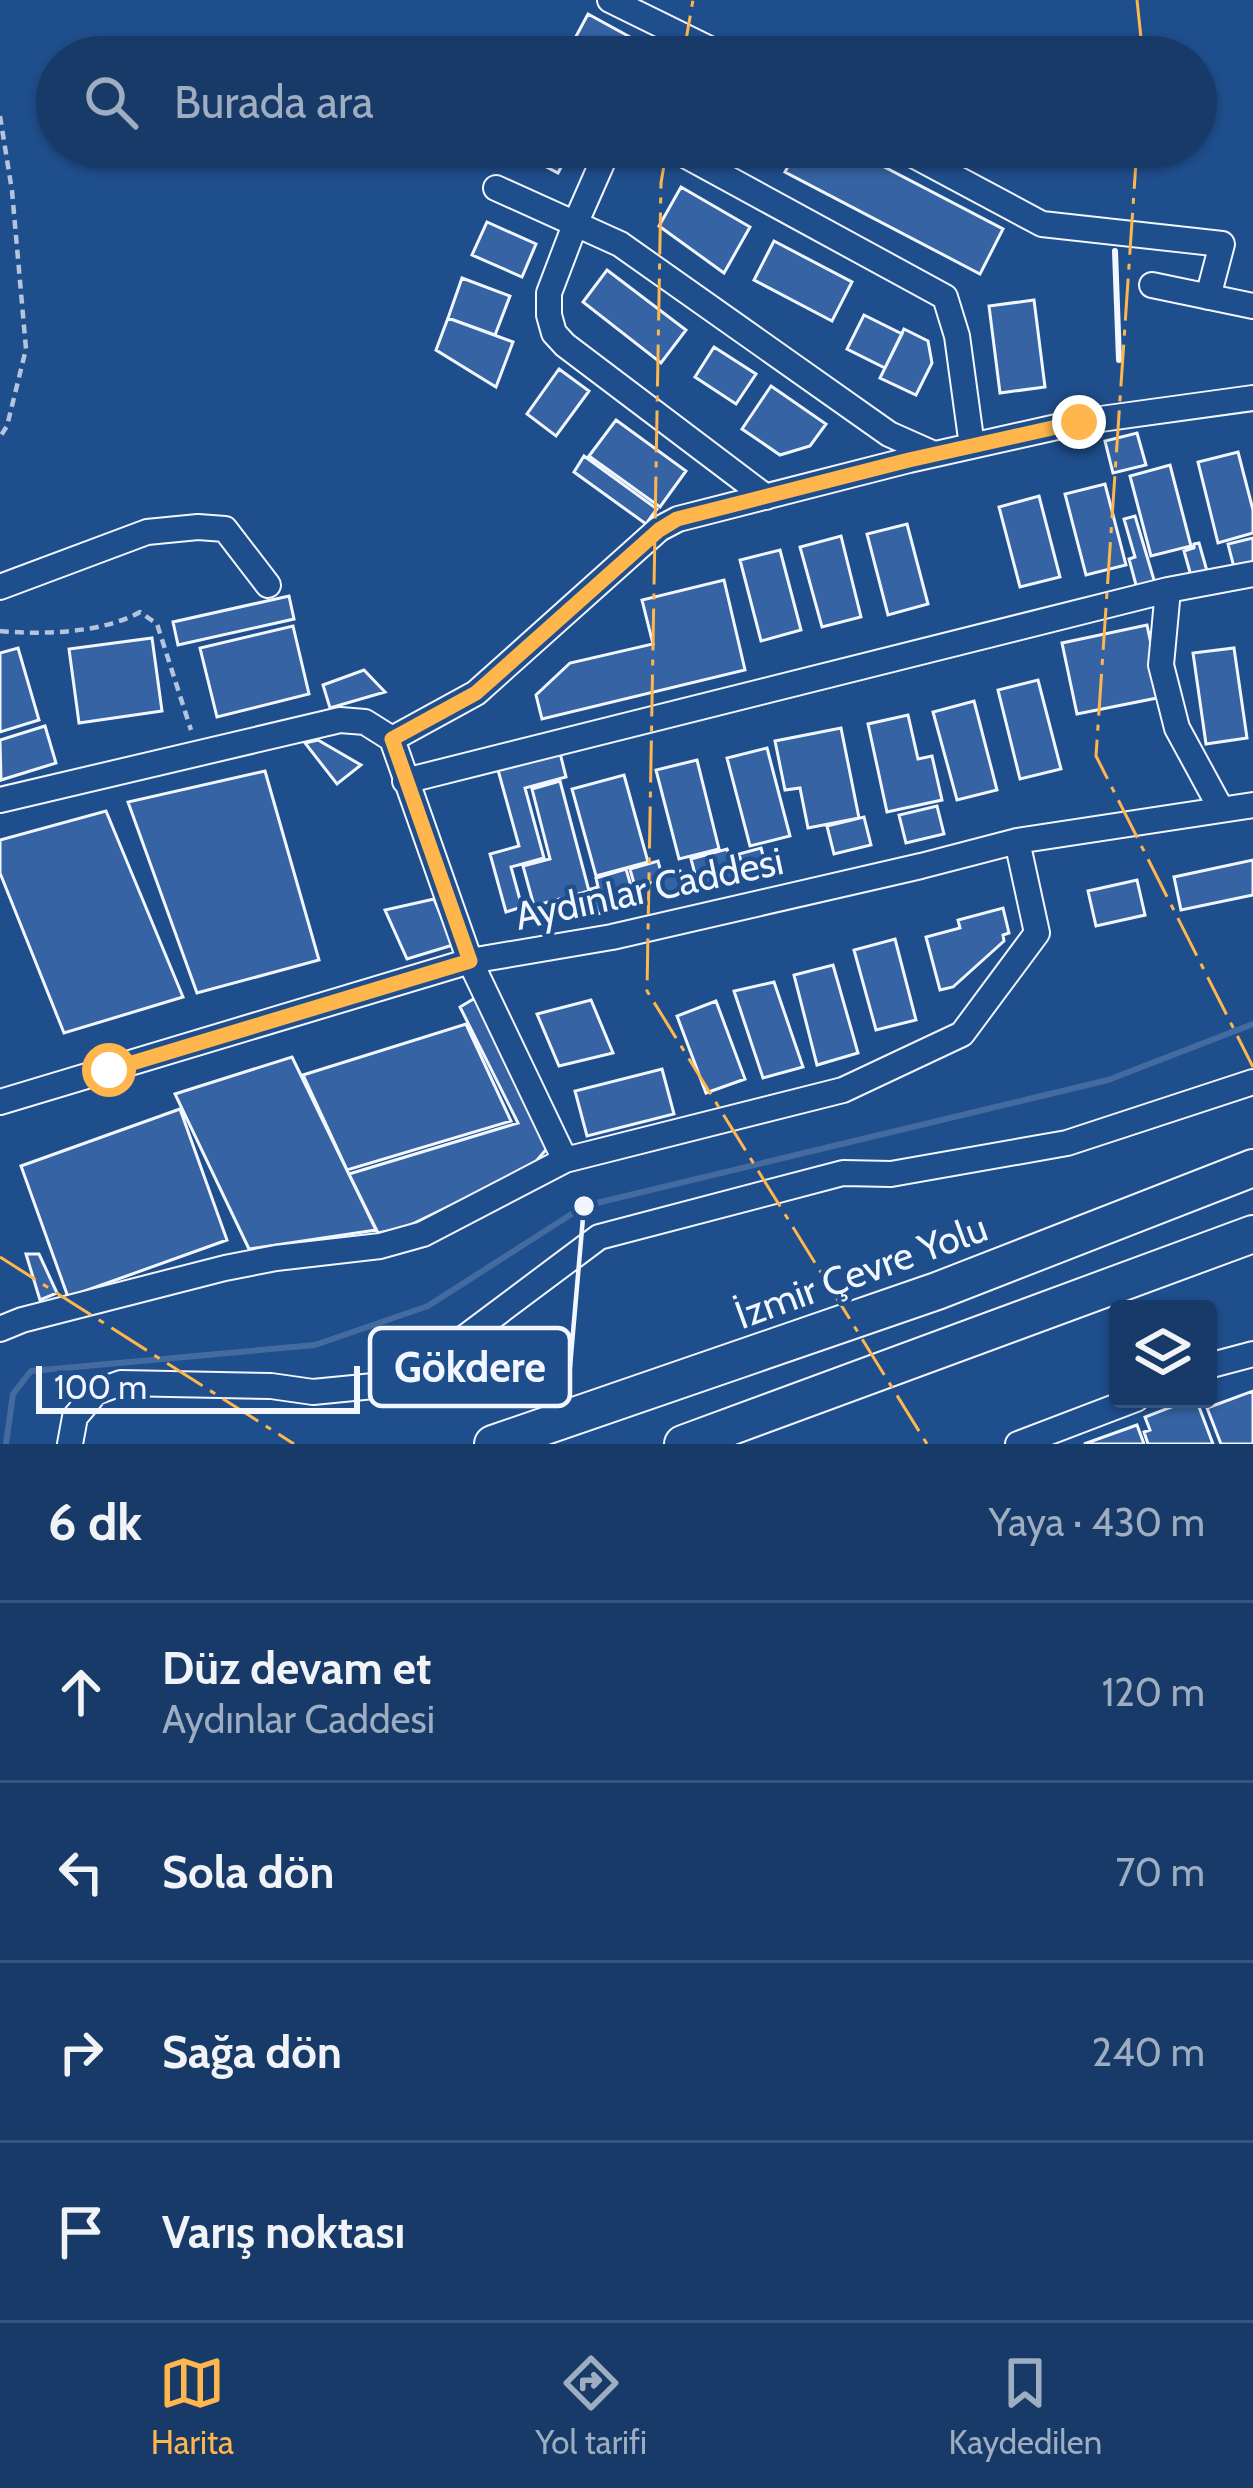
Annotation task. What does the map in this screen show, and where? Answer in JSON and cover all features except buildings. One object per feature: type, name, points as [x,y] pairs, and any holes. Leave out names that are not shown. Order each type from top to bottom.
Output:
[{"type":"highway","name":"İzmir Çevre Yolu","points":[[494,1444],[937,1291],[1253,1168]]},
{"type":"highway","points":[[683,1444],[1253,1234]]},
{"type":"street","points":[[610,0],[683,36]]},
{"type":"street","points":[[599,168],[549,293],[554,333],[766,497]]},
{"type":"street","points":[[708,168],[945,297],[957,336],[972,446]]},
{"type":"street","points":[[937,168],[1042,224],[1222,244],[1208,297]]},
{"type":"street","points":[[496,188],[620,244],[889,434],[934,454]]},
{"type":"street","points":[[1152,285],[1253,306]]},
{"type":"street","points":[[392,739],[476,693],[677,519],[1079,422],[1253,398]]},
{"type":"street","points":[[0,587],[148,532],[198,526],[226,529],[268,585]]},
{"type":"street","points":[[405,781],[1168,590],[1253,574]]},
{"type":"street","points":[[1168,590],[1161,664],[1177,728],[1221,809]]},
{"type":"street","points":[[0,800],[340,720],[364,722],[392,739],[470,961],[565,1160]]},
{"type":"street","name":"Aydınlar Caddesi","points":[[0,1102],[470,961],[613,937],[1017,841],[1253,805]]},
{"type":"street","points":[[0,1329],[225,1268],[380,1246],[423,1234],[565,1160],[843,1090],[962,1034],[1037,933],[1017,841]]},
{"type":"street","points":[[70,1444],[75,1417],[85,1404],[96,1392],[121,1383],[313,1391],[404,1383],[599,1237],[843,1173],[891,1174],[1066,1143],[1253,1082]]},
{"type":"street","points":[[1217,1364],[1253,1354]]},
{"type":"street","points":[[1018,1444],[1060,1437],[1118,1408]]},
{"type":"path","points":[[0,116],[12,191],[26,349],[8,426],[0,437]]},
{"type":"path","points":[[0,632],[32,634],[121,623],[140,612],[158,624],[199,753]]},
{"type":"waterway","points":[[6,1444],[13,1394],[31,1371],[315,1345],[428,1306],[584,1206],[1108,1080],[1253,1024]]},
{"type":"wall","points":[[1115,251],[1119,360]]},
{"type":"power","points":[[687,36],[693,0]]},
{"type":"power","points":[[1137,0],[1141,36]]},
{"type":"power","points":[[664,168],[647,991],[927,1444]]},
{"type":"power","points":[[1136,168],[1096,756],[1253,1067]]},
{"type":"power","points":[[0,1257],[294,1444]]},
{"type":"place","name":"Gökdere","points":[[584,1206]]},
{"type":"route","points":[[109,1070],[470,961],[392,739],[476,693],[659,530],[677,519],[1079,422]]}]
